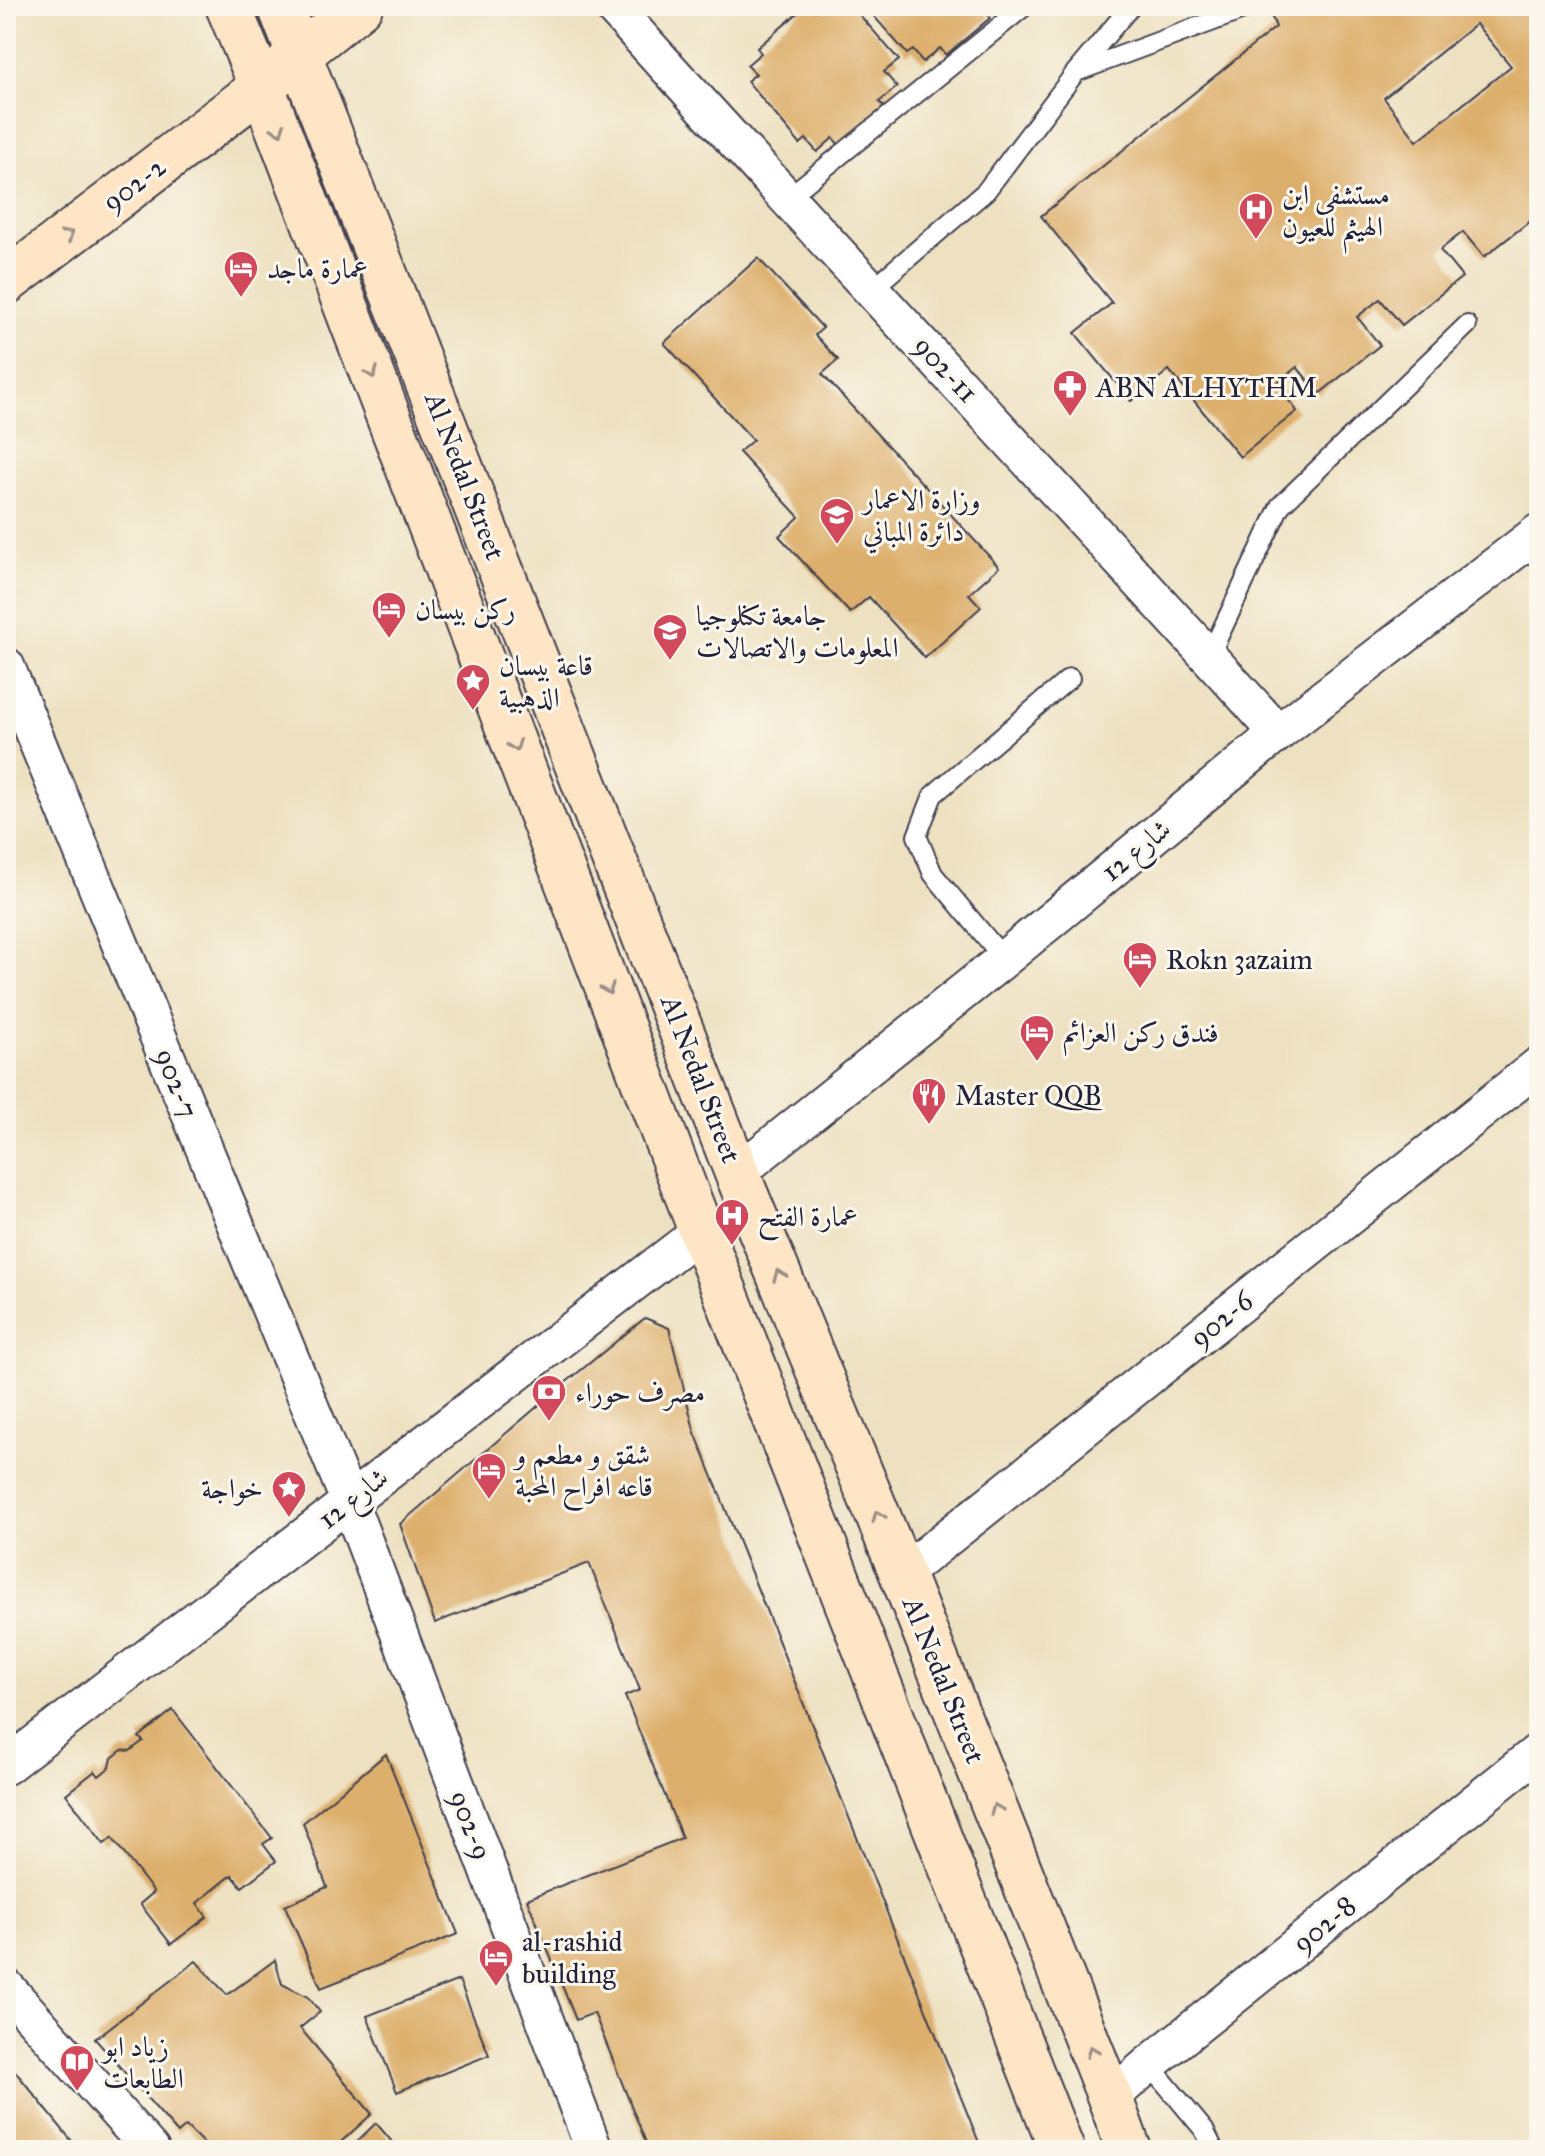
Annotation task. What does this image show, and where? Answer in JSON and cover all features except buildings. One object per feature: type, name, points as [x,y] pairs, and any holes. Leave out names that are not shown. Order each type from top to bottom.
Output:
[{"type":"main road","name":"Al Nedal Street","points":[[228,6],[262,87],[701,1231],[1062,2150]]},
{"type":"main road","name":"Al Nedal Street","points":[[280,6],[737,1173],[902,1574],[1129,2150]]},
{"type":"main road","name":"902-2","points":[[6,282],[262,87],[360,6]]},
{"type":"street","name":"902-11","points":[[612,6],[1278,733]]},
{"type":"street","name":"شارع 12","points":[[737,1173],[1004,959],[1278,733],[1539,532]]},
{"type":"street","name":"902-7","points":[[6,666],[349,1501]]},
{"type":"street","name":"902-6","points":[[902,1574],[1539,1065]]},
{"type":"street","name":"شارع 12","points":[[6,1766],[701,1231]]},
{"type":"street","name":"902-9","points":[[349,1501],[594,2150]]},
{"type":"street","name":"902-8","points":[[1110,2098],[1539,1751]]},
{"type":"street","points":[[6,1987],[151,2150]]},
{"type":"lane","points":[[786,199],[1025,6]]},
{"type":"lane","points":[[872,289],[986,191],[1075,73],[1131,6]]},
{"type":"lane","points":[[1075,73],[1254,6]]},
{"type":"lane","points":[[1209,657],[1280,506],[1467,325]]},
{"type":"lane","points":[[1004,959],[933,874],[917,836],[933,795],[1070,678]]},
{"type":"lane","points":[[1149,2064],[1204,2130],[1214,2150]]},
{"type":"place","name":"مستشفى ابن الهيثم للعيون","points":[[1256,241]]},
{"type":"place","name":"عمارة ماجد","points":[[241,299]]},
{"type":"place","name":"ABN ALHYTHM","points":[[1070,418]]},
{"type":"place","name":"وزارة الاعمار دائرة المباني","points":[[837,546]]},
{"type":"place","name":"ركن بيسان","points":[[389,640]]},
{"type":"place","name":"جامعة تكنلوجيا المعلومات والاتصالات","points":[[670,662]]},
{"type":"place","name":"قاعة بيسان الذهبية","points":[[473,712]]},
{"type":"place","name":"Rokn 3azaim","points":[[1140,990]]},
{"type":"place","name":"فندق ركن العزائم","points":[[1037,1063]]},
{"type":"place","name":"Master QQB","points":[[929,1126]]},
{"type":"place","name":"عمارة الفتح","points":[[732,1247]]},
{"type":"place","name":"مصرف حوراء","points":[[549,1423]]},
{"type":"place","name":"شقق و مطعم و قاعه افراح المحبة","points":[[489,1501]]},
{"type":"place","name":"خواجة","points":[[289,1519]]},
{"type":"place","name":"al-rashid building","points":[[496,1988]]},
{"type":"place","name":"زياد ابو الطابعات","points":[[77,2093]]}]
